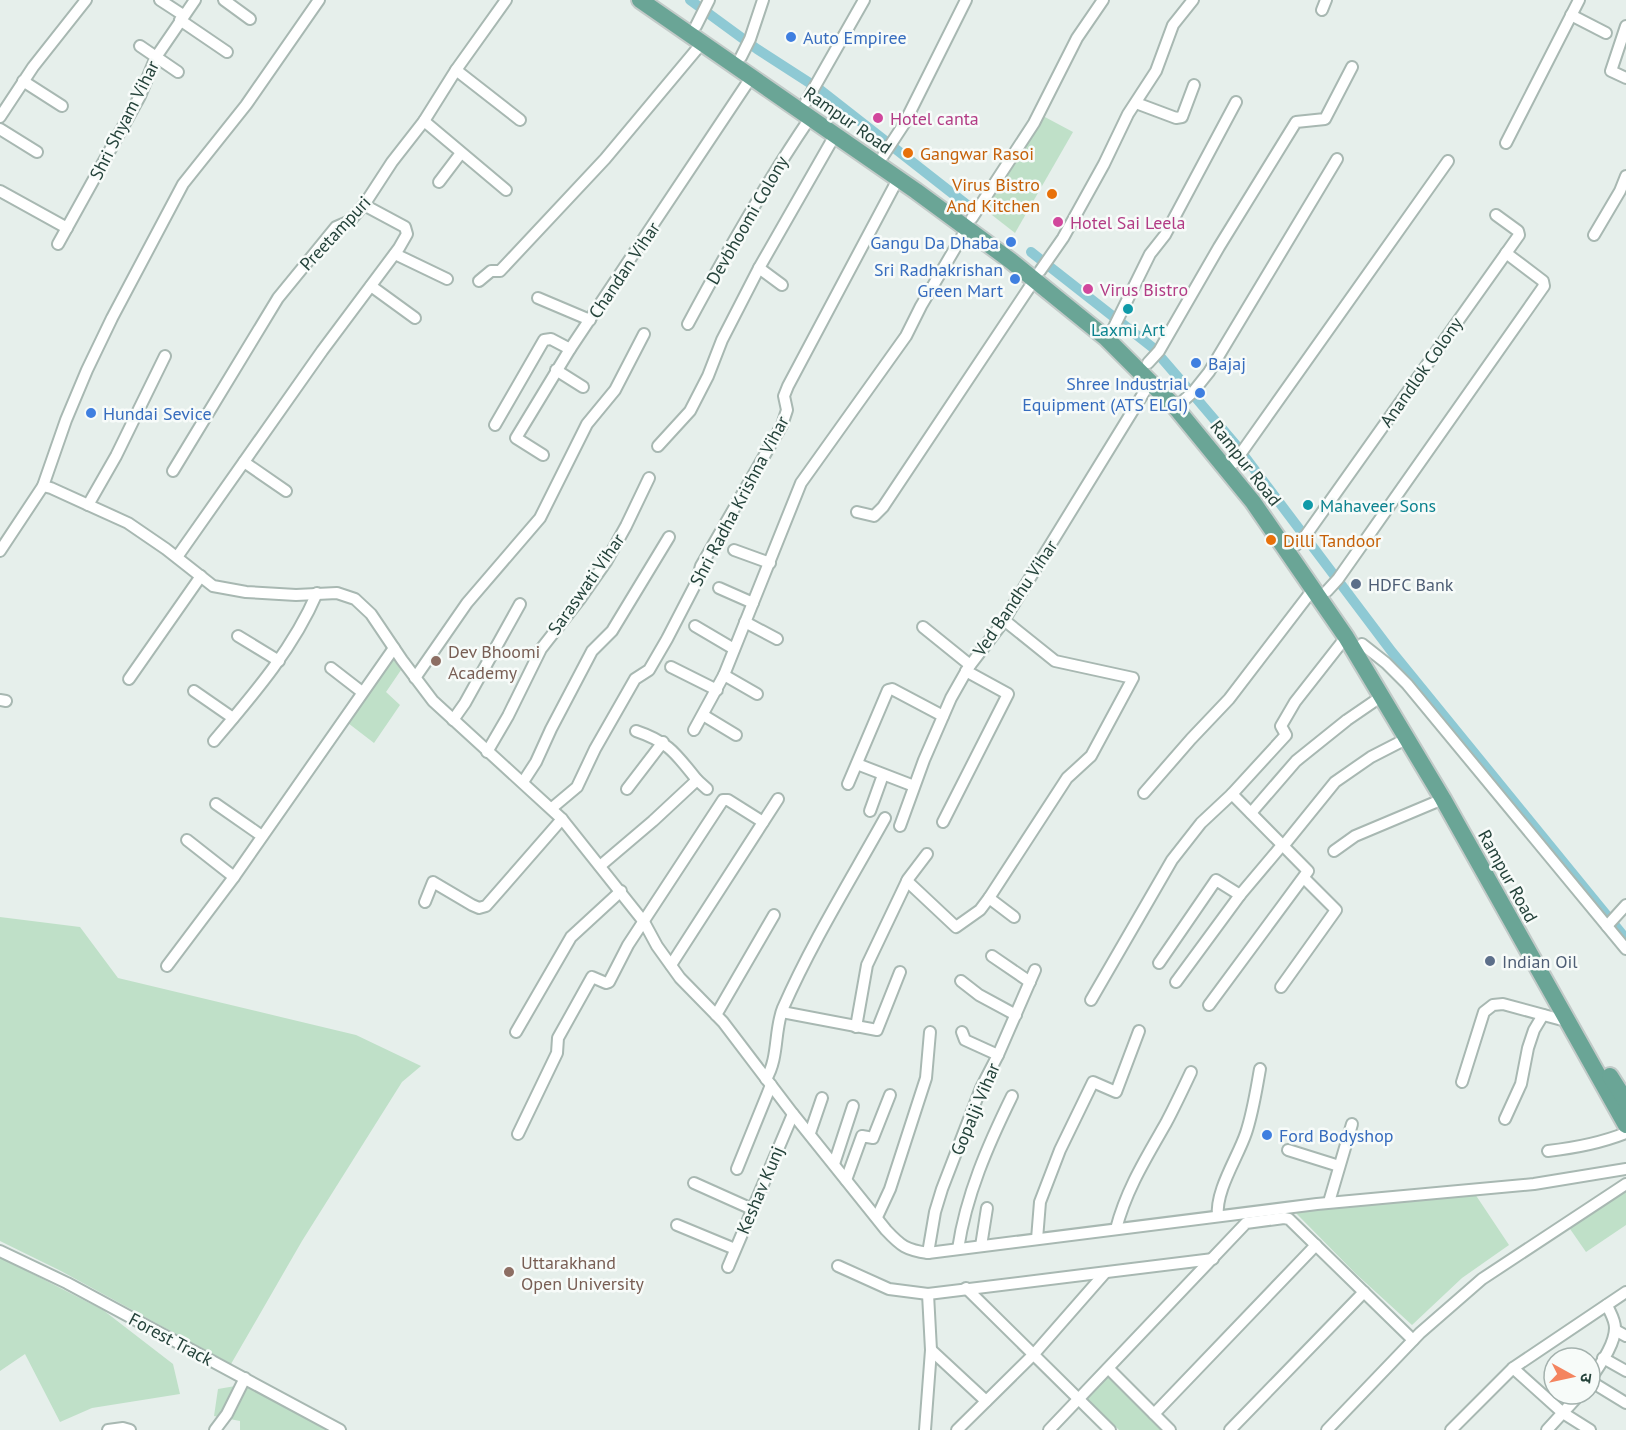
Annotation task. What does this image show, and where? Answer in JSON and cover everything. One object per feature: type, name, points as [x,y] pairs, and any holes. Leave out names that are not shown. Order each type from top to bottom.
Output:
[{"type":"main road","name":"Rampur Road","points":[[640,0],[660,5],[702,43],[752,76],[812,98],[835,135],[898,179],[1042,269],[1106,338],[1176,408],[1329,585],[1346,637],[1408,738],[1626,1125]]},
{"type":"main road","points":[[660,5],[704,12],[746,48],[812,98],[888,148],[969,223]]},
{"type":"main road","points":[[1042,269],[1116,324],[1154,357],[1239,455],[1302,539],[1446,784],[1626,1101]]},
{"type":"street","points":[[0,117],[23,81],[86,0]]},
{"type":"street","points":[[160,0],[227,52]]},
{"type":"street","name":"Shri Shyam Vihar","points":[[58,244],[140,96],[156,57],[195,0]]},
{"type":"street","points":[[224,0],[250,20]]},
{"type":"street","points":[[0,551],[43,486],[66,420],[87,370],[183,184],[246,105],[320,0]]},
{"type":"street","name":"Preetampuri","points":[[173,471],[278,298],[336,227],[350,221],[364,205],[506,0]]},
{"type":"street","points":[[746,48],[763,0]]},
{"type":"street","name":"Devbhoomi Colony","points":[[688,324],[780,162],[864,0]]},
{"type":"street","points":[[888,148],[938,60],[966,0]]},
{"type":"street","points":[[694,730],[724,675],[801,483],[906,336],[969,223],[1034,123],[1077,38],[1103,0]]},
{"type":"street","points":[[857,512],[874,516],[883,507],[1063,238],[1136,103],[1156,71],[1173,25],[1193,0]]},
{"type":"street","points":[[1506,143],[1579,0]]},
{"type":"street","points":[[1571,15],[1606,33]]},
{"type":"street","points":[[1626,26],[1611,71],[1626,78]]},
{"type":"street","points":[[479,281],[491,272],[500,271],[604,159],[702,43]]},
{"type":"street","points":[[140,46],[178,72]]},
{"type":"street","points":[[1154,357],[1296,122],[1325,119],[1352,67]]},
{"type":"street","points":[[456,70],[520,120]]},
{"type":"street","name":"Chandan Vihar","points":[[543,455],[516,438],[556,370],[752,76]]},
{"type":"street","points":[[23,81],[62,106]]},
{"type":"street","points":[[1136,103],[1176,118],[1182,117],[1194,85]]},
{"type":"street","points":[[1116,324],[1150,254],[1165,235],[1236,102]]},
{"type":"street","points":[[424,121],[506,190]]},
{"type":"street","points":[[0,129],[37,152]]},
{"type":"street","points":[[658,446],[690,411],[722,340],[759,268],[835,135]]},
{"type":"street","points":[[439,182],[461,153]]},
{"type":"street","points":[[1188,396],[1209,372],[1337,159]]},
{"type":"street","points":[[1239,455],[1448,161]]},
{"type":"street","points":[[1594,235],[1626,177]]},
{"type":"street","name":"Shri Radha Krishna Vihar","points":[[552,808],[577,787],[635,679],[649,670],[667,639],[696,583],[701,566],[782,426],[787,410],[784,396],[788,386],[898,179]]},
{"type":"street","points":[[0,190],[67,228]]},
{"type":"street","points":[[177,557],[322,351],[408,234],[407,230],[364,205]]},
{"type":"street","name":"Anandlok Colony","points":[[1302,539],[1519,233],[1496,215]]},
{"type":"street","points":[[1144,793],[1329,585],[1544,286],[1543,281],[1506,253]]},
{"type":"street","points":[[395,254],[447,279]]},
{"type":"street","points":[[759,268],[782,285]]},
{"type":"street","points":[[371,286],[415,318]]},
{"type":"street","points":[[538,298],[590,320]]},
{"type":"street","points":[[415,678],[467,603],[540,518],[587,424],[615,390],[644,334]]},
{"type":"street","points":[[495,425],[544,340],[551,339],[570,349]]},
{"type":"street","points":[[88,505],[116,456],[165,356]]},
{"type":"street","points":[[556,370],[583,387]]},
{"type":"street","name":"Ved Bandhu Vihar","points":[[900,826],[943,716],[968,668],[1004,620],[1151,381]]},
{"type":"street","points":[[244,462],[286,491]]},
{"type":"street","name":"Saraswati Vihar","points":[[487,752],[508,716],[541,649],[606,562],[649,478]]},
{"type":"street","points":[[43,486],[128,523],[177,557],[213,586],[226,590],[296,595],[337,593],[355,599],[371,614],[433,701],[562,819],[621,891],[684,983],[716,1015],[886,1230],[900,1245],[913,1251],[958,1249],[1329,1202],[1534,1184],[1626,1169]]},
{"type":"street","points":[[523,782],[536,762],[592,651],[612,631],[669,537]]},
{"type":"street","points":[[734,550],[770,563]]},
{"type":"street","points":[[129,679],[201,576]]},
{"type":"street","points":[[719,588],[753,603]]},
{"type":"street","points":[[214,741],[279,661],[306,619],[317,593]]},
{"type":"street","points":[[453,720],[465,703],[520,604]]},
{"type":"street","points":[[907,881],[957,927],[980,910],[1067,778],[1091,756],[1133,678],[1055,661],[1004,620]]},
{"type":"street","points":[[745,622],[777,639]]},
{"type":"street","points":[[695,626],[734,649]]},
{"type":"street","points":[[922,627],[968,668],[1008,694],[943,822]]},
{"type":"street","points":[[238,636],[279,661]]},
{"type":"street","points":[[1091,1000],[1172,860],[1201,823],[1232,794],[1286,735],[1281,726],[1295,702],[1346,637]]},
{"type":"street","points":[[1362,644],[1407,684],[1610,923],[1626,949]]},
{"type":"street","points":[[166,966],[234,877],[394,648]]},
{"type":"street","points":[[671,667],[717,690]]},
{"type":"street","points":[[331,668],[362,692]]},
{"type":"street","points":[[724,675],[756,694]]},
{"type":"street","points":[[848,784],[890,689],[943,716]]},
{"type":"street","points":[[194,691],[233,718]]},
{"type":"street","points":[[1251,813],[1296,760],[1382,696]]},
{"type":"street","points":[[703,715],[736,735]]},
{"type":"street","points":[[636,730],[656,737],[673,749],[707,789]]},
{"type":"street","points":[[1176,981],[1240,895],[1335,782],[1371,757],[1408,738]]},
{"type":"street","points":[[627,789],[663,742]]},
{"type":"street","points":[[857,764],[914,786]]},
{"type":"street","points":[[870,811],[883,775]]},
{"type":"street","points":[[600,866],[697,780]]},
{"type":"street","points":[[1209,1005],[1308,873],[1307,868],[1232,794]]},
{"type":"street","points":[[671,965],[778,799]]},
{"type":"street","points":[[1335,851],[1355,836],[1443,799]]},
{"type":"street","points":[[518,1134],[557,1053],[558,1038],[592,977],[606,983],[609,982],[628,945],[723,801],[728,800],[763,822]]},
{"type":"street","points":[[216,804],[262,836]]},
{"type":"street","points":[[737,1169],[769,1082],[782,1012],[807,956],[885,818]]},
{"type":"street","points":[[425,902],[433,882],[472,905],[479,908],[486,906],[562,819]]},
{"type":"street","points":[[187,840],[234,877]]},
{"type":"street","points":[[856,1027],[867,964],[907,881],[927,854]]},
{"type":"street","points":[[1281,987],[1336,910],[1304,878]]},
{"type":"street","points":[[1159,963],[1216,880],[1240,895]]},
{"type":"street","points":[[516,1032],[571,937],[621,891]]},
{"type":"street","points":[[989,898],[1014,917]]},
{"type":"street","points":[[1610,923],[1626,905]]},
{"type":"street","points":[[716,1015],[774,915]]},
{"type":"street","points":[[992,956],[1030,982]]},
{"type":"street","name":"Gopalji Vihar","points":[[928,1252],[935,1212],[942,1189],[981,1088],[1035,970]]},
{"type":"street","points":[[782,1012],[877,1030],[900,972]]},
{"type":"street","points":[[961,981],[979,995],[1016,1015]]},
{"type":"street","points":[[1462,1082],[1484,1012],[1493,1005],[1503,1004],[1566,1021]]},
{"type":"street","points":[[1504,1119],[1521,1084],[1528,1048],[1534,1030],[1543,1015]]},
{"type":"street","points":[[1037,1239],[1040,1202],[1060,1150],[1094,1082],[1116,1092],[1139,1031]]},
{"type":"street","points":[[877,1217],[890,1189],[926,1078],[930,1032]]},
{"type":"street","points":[[962,1032],[965,1040],[998,1055]]},
{"type":"street","points":[[1218,1216],[1220,1198],[1246,1135],[1254,1108],[1260,1069]]},
{"type":"street","points":[[1116,1229],[1124,1201],[1135,1176],[1191,1072]]},
{"type":"street","points":[[846,1180],[862,1136],[873,1138],[890,1095]]},
{"type":"street","points":[[958,1249],[962,1222],[987,1146],[1012,1096]]},
{"type":"street","points":[[810,1133],[822,1098]]},
{"type":"street","points":[[834,1164],[853,1106]]},
{"type":"street","name":"Keshav Kunj","points":[[728,1267],[793,1114]]},
{"type":"street","points":[[1329,1202],[1352,1124]]},
{"type":"street","points":[[1548,1151],[1575,1148],[1626,1134]]},
{"type":"street","points":[[1288,1150],[1339,1166]]},
{"type":"street","points":[[694,1183],[752,1209]]},
{"type":"street","points":[[1327,1430],[1413,1340],[1482,1280],[1626,1184]]},
{"type":"street","points":[[981,1246],[987,1208]]},
{"type":"street","points":[[1049,1430],[1245,1223],[1289,1219],[1413,1340]]},
{"type":"street","points":[[677,1225],[735,1249]]},
{"type":"street","points":[[1154,1414],[1316,1245]]},
{"type":"street","name":"Forest Track","points":[[0,1251],[67,1283],[340,1430]]},
{"type":"street","points":[[838,1266],[890,1289],[928,1294],[1213,1258]]},
{"type":"street","points":[[957,1430],[1034,1354],[1106,1273]]},
{"type":"street","points":[[966,1288],[1110,1430]]},
{"type":"street","points":[[1230,1430],[1364,1292]]},
{"type":"street","points":[[1451,1430],[1513,1368],[1626,1292]]},
{"type":"street","points":[[926,1430],[931,1350],[928,1294]]},
{"type":"street","points":[[1606,1305],[1613,1319],[1615,1330],[1603,1358],[1626,1371]]},
{"type":"street","points":[[1615,1330],[1626,1336]]},
{"type":"street","points":[[931,1350],[986,1401]]},
{"type":"street","points":[[1513,1368],[1563,1413],[1590,1430]]},
{"type":"street","points":[[1109,1369],[1170,1430]]},
{"type":"street","points":[[215,1430],[227,1414],[245,1378]]},
{"type":"street","points":[[1602,1388],[1626,1403]]},
{"type":"street","points":[[1547,1430],[1569,1406]]},
{"type":"street","points":[[108,1430],[123,1428],[130,1430]]},
{"type":"green space","points":[[1043,116],[1073,132],[1015,233],[983,208]]},
{"type":"green space","points":[[393,659],[401,670],[386,692],[400,705],[374,743],[348,723]]},
{"type":"green space","points":[[0,917],[80,927],[118,978],[356,1035],[421,1066],[402,1082],[302,1241],[231,1364],[61,1271],[0,1241]]},
{"type":"green space","points":[[1626,1189],[1626,1225],[1586,1252],[1568,1226]]},
{"type":"green space","points":[[1475,1194],[1509,1245],[1462,1278],[1412,1325],[1355,1273],[1294,1211]]},
{"type":"green space","points":[[0,1257],[103,1310],[173,1364],[180,1394],[92,1408],[60,1422],[25,1354],[0,1371]]},
{"type":"green space","points":[[1108,1375],[1165,1430],[1119,1430],[1086,1398]]},
{"type":"green space","points":[[253,1383],[340,1430],[240,1430],[240,1421],[214,1416],[218,1389]]},
{"type":"waterway","points":[[690,0],[757,49],[819,89],[971,208]]},
{"type":"waterway","points":[[1031,252],[1152,347],[1236,445],[1392,652],[1626,939]]},
{"type":"place","name":"Auto Empiree","points":[[791,37]]},
{"type":"place","name":"Hotel canta","points":[[878,118]]},
{"type":"place","name":"Gangwar Rasoi","points":[[908,153]]},
{"type":"place","name":"Virus Bistro And Kitchen","points":[[1052,194]]},
{"type":"place","name":"Hotel Sai Leela","points":[[1058,222]]},
{"type":"place","name":"Gangu Da Dhaba","points":[[1011,242]]},
{"type":"place","name":"Sri Radhakrishan Green Mart","points":[[1015,279]]},
{"type":"place","name":"Virus Bistro","points":[[1088,289]]},
{"type":"place","name":"Laxmi Art","points":[[1128,309]]},
{"type":"place","name":"Bajaj","points":[[1196,363]]},
{"type":"place","name":"Shree Industrial Equipment (ATS ELGI)","points":[[1200,393]]},
{"type":"place","name":"Hundai Sevice","points":[[91,413]]},
{"type":"place","name":"Mahaveer Sons","points":[[1308,505]]},
{"type":"place","name":"Dilli Tandoor","points":[[1271,540]]},
{"type":"place","name":"HDFC Bank","points":[[1356,584]]},
{"type":"place","name":"Dev Bhoomi Academy","points":[[436,661]]},
{"type":"place","name":"Indian Oil","points":[[1490,961]]},
{"type":"place","name":"Ford Bodyshop","points":[[1267,1135]]},
{"type":"place","name":"Uttarakhand Open University","points":[[509,1272]]}]
